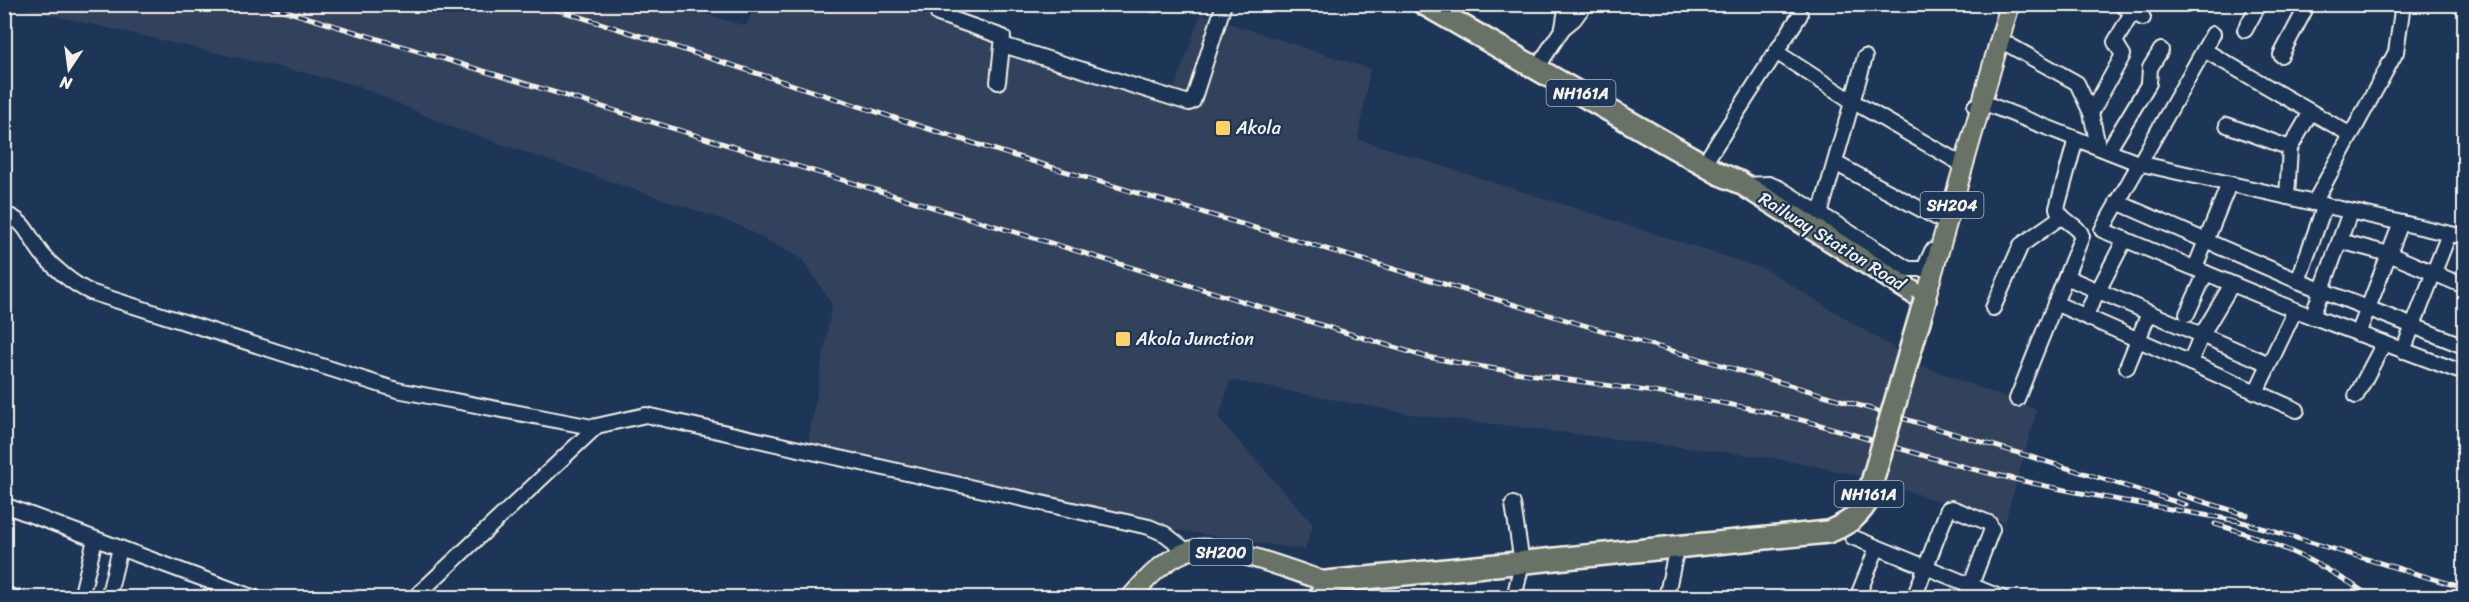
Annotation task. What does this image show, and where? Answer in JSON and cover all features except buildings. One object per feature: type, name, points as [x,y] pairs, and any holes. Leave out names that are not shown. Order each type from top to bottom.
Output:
[{"type":"highway","name":"Railway Station Road","points":[[1424,4],[1709,156],[1726,166],[1741,183]]},
{"type":"highway","name":"Railway Station Road","points":[[1444,4],[1720,174],[1763,196],[1925,300]]},
{"type":"highway","name":"NH161A","points":[[1324,590],[1522,563],[1828,532],[1847,525],[1866,503],[1925,300]]},
{"type":"main road","name":"SH204","points":[[1925,300],[2010,4]]},
{"type":"main road","name":"SH200","points":[[1130,597],[1145,580],[1176,556],[1197,549],[1242,555],[1324,590]]},
{"type":"street","points":[[1003,45],[1189,103],[1193,101],[1224,4]]},
{"type":"street","points":[[1563,28],[1565,15],[1572,4]]},
{"type":"street","points":[[1540,64],[1563,28],[1574,20],[1585,4]]},
{"type":"street","points":[[2091,113],[2123,55],[2115,42],[2138,11],[2120,4]]},
{"type":"street","points":[[2245,30],[2259,4]]},
{"type":"street","points":[[2281,55],[2308,4]]},
{"type":"street","points":[[2298,281],[2320,204],[2351,135],[2399,45],[2403,4]]},
{"type":"street","points":[[937,5],[938,14],[1002,36],[998,82]]},
{"type":"street","points":[[1709,156],[1800,15]]},
{"type":"street","points":[[2102,230],[2213,34]]},
{"type":"street","points":[[2000,40],[2073,78],[2082,89],[2103,148]]},
{"type":"street","points":[[2103,148],[2149,82],[2150,68],[2161,50]]},
{"type":"street","points":[[2204,50],[2351,135]]},
{"type":"street","points":[[1776,51],[1852,101],[1958,162]]},
{"type":"street","points":[[1820,214],[1865,57]]},
{"type":"street","points":[[1741,183],[1774,186],[1913,271],[1919,271],[1928,265],[1976,106],[1981,106],[2076,138],[2138,163],[2464,237]]},
{"type":"street","points":[[2287,197],[2290,148],[2311,112]]},
{"type":"street","points":[[2228,125],[2290,148]]},
{"type":"street","points":[[2076,138],[2058,208],[2061,217],[2082,234]]},
{"type":"street","points":[[1835,163],[1941,220]]},
{"type":"street","points":[[2187,314],[2200,271],[2206,240],[2229,184]]},
{"type":"street","points":[[2117,202],[2322,291],[2464,346]]},
{"type":"street","points":[[2312,317],[2350,212]]},
{"type":"street","points":[[4,213],[20,221],[42,254],[73,282],[90,292],[390,389],[596,427],[646,415],[1149,527],[1165,534],[1188,552]]},
{"type":"street","points":[[1993,308],[2021,245],[2061,217]]},
{"type":"street","points":[[2358,334],[2401,223]]},
{"type":"street","points":[[2082,234],[2102,230],[2312,317],[2464,373]]},
{"type":"street","points":[[2018,399],[2082,234]]},
{"type":"street","points":[[2403,351],[2449,234]]},
{"type":"street","points":[[2085,316],[2125,239]]},
{"type":"street","points":[[2340,241],[2389,254],[2464,286]]},
{"type":"street","points":[[2066,277],[2269,364]]},
{"type":"street","points":[[2190,363],[2201,336],[2232,284]]},
{"type":"street","points":[[2055,303],[2297,410]]},
{"type":"street","points":[[2256,392],[2295,310]]},
{"type":"street","points":[[2127,367],[2149,313]]},
{"type":"street","points":[[2356,396],[2384,343]]},
{"type":"street","points":[[414,597],[596,427]]},
{"type":"street","points":[[1513,504],[1522,563],[1514,597]]},
{"type":"street","points":[[5,506],[255,597]]},
{"type":"street","points":[[1914,597],[1948,509],[1954,508],[1992,527],[1969,591]]},
{"type":"street","points":[[1852,537],[1927,568],[1969,591],[2002,597]]},
{"type":"street","points":[[81,597],[95,538]]},
{"type":"street","points":[[1666,597],[1681,546]]},
{"type":"street","points":[[108,597],[120,548]]},
{"type":"street","points":[[1857,597],[1877,548]]},
{"type":"street","points":[[4,594],[17,597]]},
{"type":"shaded area","points":[[672,4],[746,26],[755,5],[900,5],[1175,88],[1201,14],[1370,69],[1358,139],[1765,269],[1923,366],[2037,410],[2005,522],[1853,474],[1772,458],[1410,414],[1230,380],[1219,419],[1313,524],[1305,550],[1164,528],[808,445],[832,304],[802,259],[741,226],[449,126],[357,85],[7,5]]},
{"type":"railway","points":[[263,4],[1423,356],[1758,410],[1807,421],[1950,463],[2021,481],[2239,521]]},
{"type":"railway","points":[[539,4],[1036,163],[1975,440],[2186,505]]},
{"type":"railway","points":[[2178,494],[2247,515]]},
{"type":"railway","points":[[2232,519],[2464,588]]},
{"type":"railway","points":[[2215,524],[2297,554],[2336,574],[2373,598]]},
{"type":"place","name":"Akola","points":[[1223,128]]},
{"type":"place","name":"Akola Junction","points":[[1123,339]]}]
